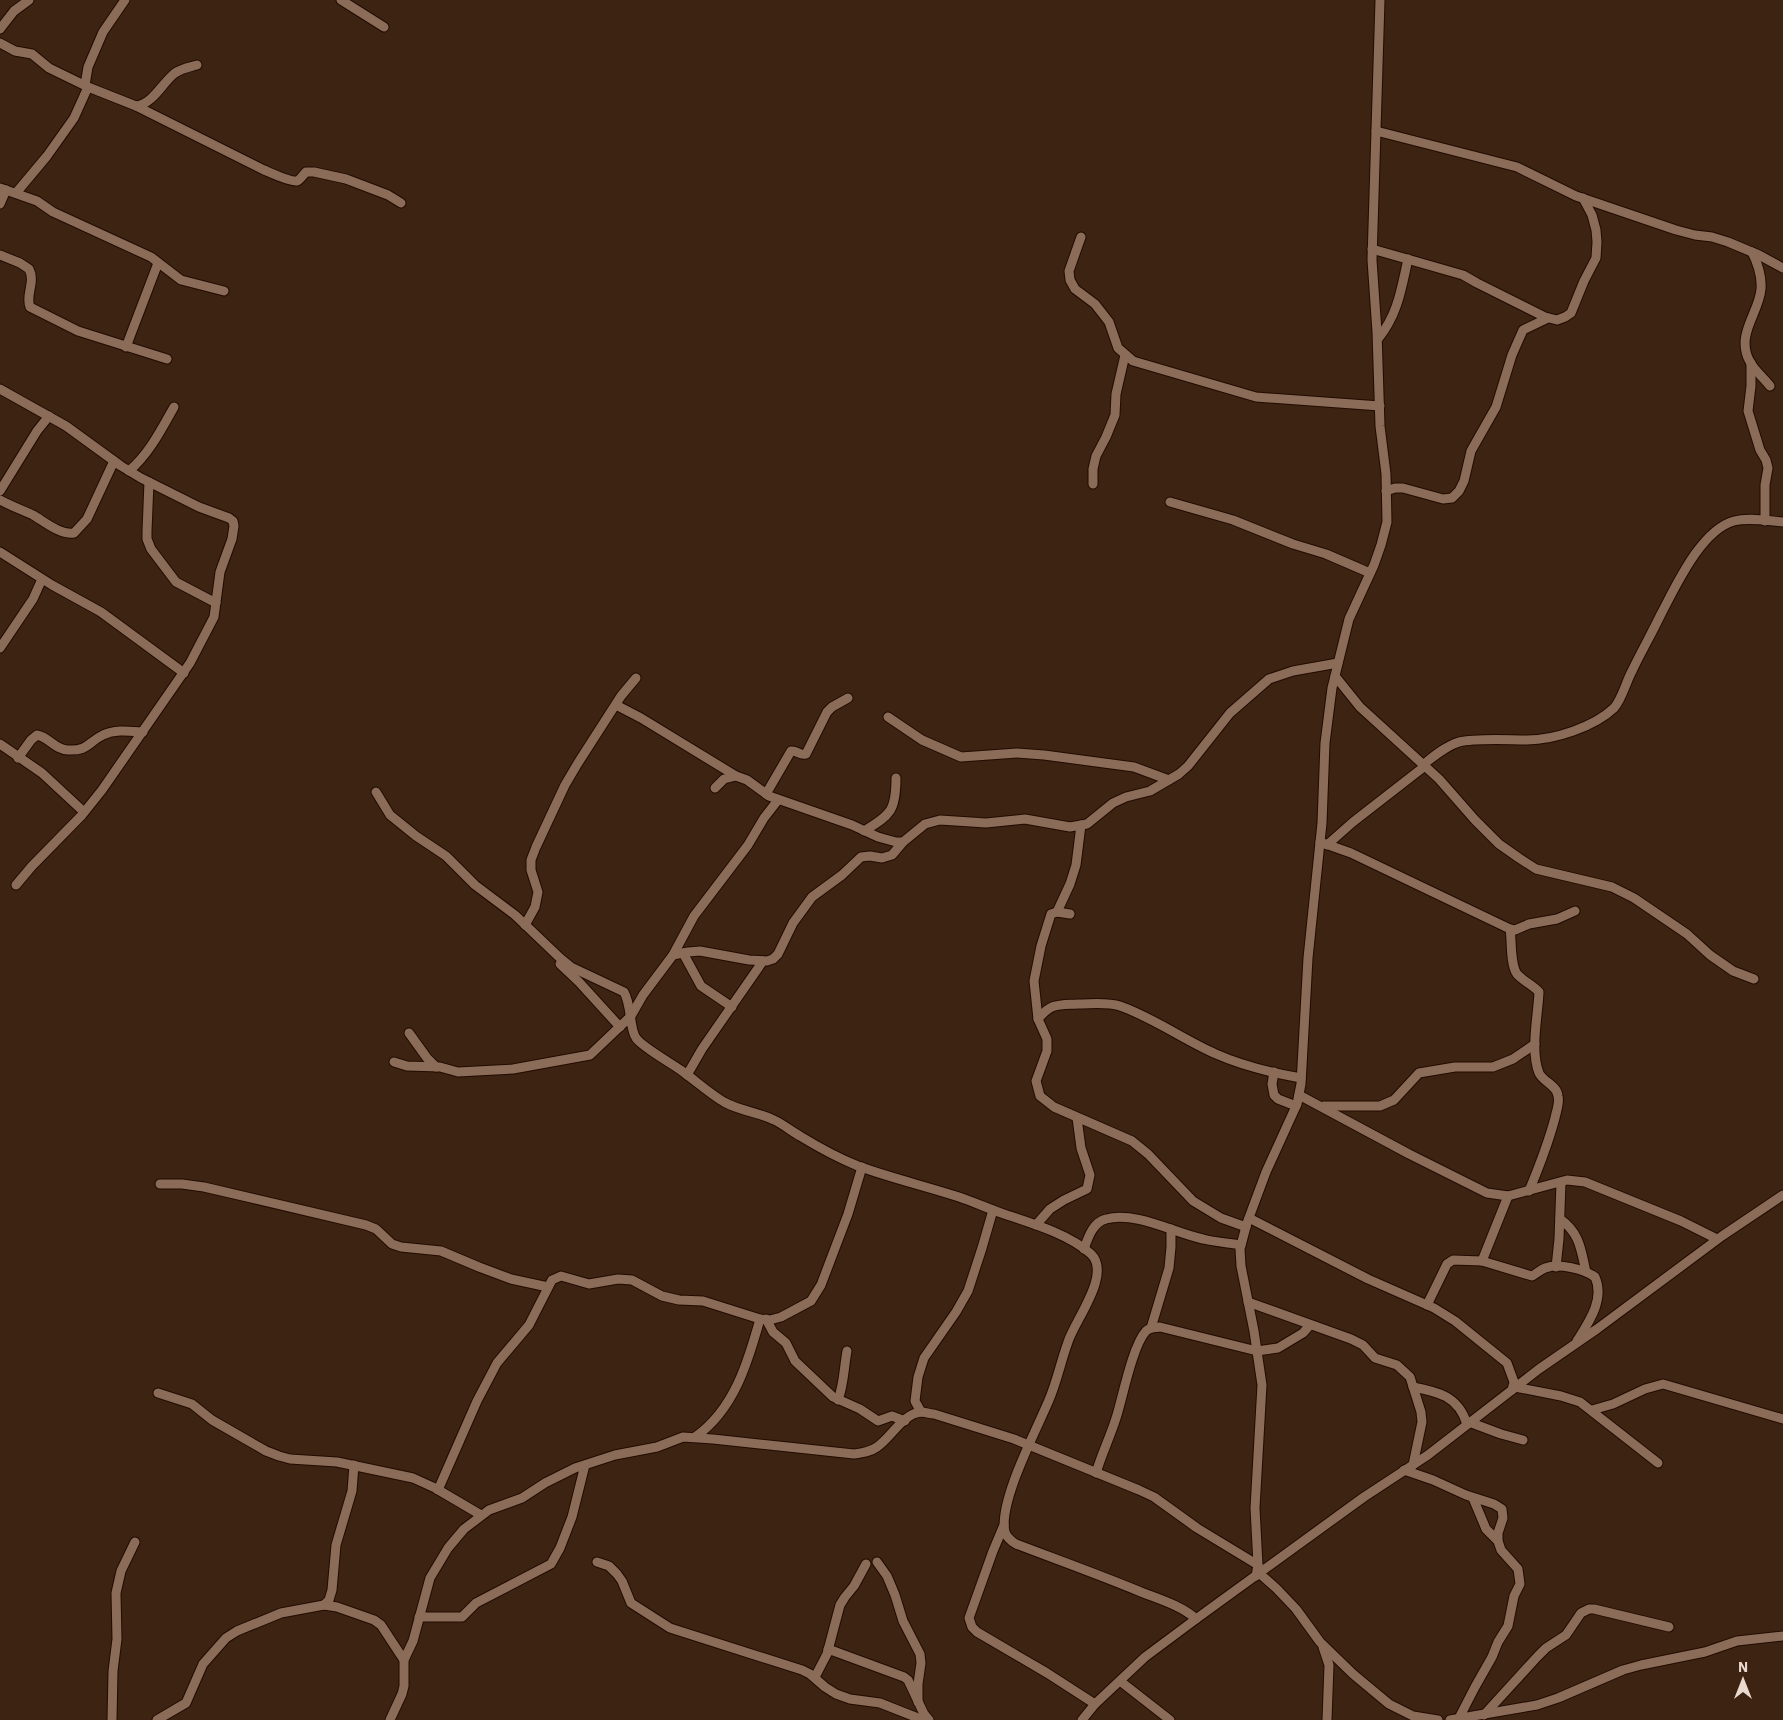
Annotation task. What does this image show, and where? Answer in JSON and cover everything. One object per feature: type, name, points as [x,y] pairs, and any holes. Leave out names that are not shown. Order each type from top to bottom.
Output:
[{"type":"street","points":[[0,29],[14,11],[29,0]]},
{"type":"street","points":[[16,193],[48,156],[74,118],[87,86],[88,67],[103,32],[125,0]]},
{"type":"street","points":[[341,0],[384,26]]},
{"type":"street","points":[[1258,1572],[1255,1508],[1262,1385],[1241,1266],[1241,1244],[1266,1172],[1296,1106],[1299,1095],[1308,958],[1323,843],[1325,743],[1332,688],[1349,619],[1381,545],[1387,522],[1372,249],[1380,0]]},
{"type":"street","points":[[0,43],[14,51],[32,54],[49,68],[136,106],[264,170],[284,178],[296,181],[306,172],[314,172],[346,179],[388,195],[401,203]]},
{"type":"street","points":[[136,106],[147,102],[175,73],[184,68],[197,65]]},
{"type":"street","points":[[1376,131],[1517,167],[1583,198],[1676,230],[1712,237],[1752,252],[1783,268]]},
{"type":"street","points":[[0,204],[3,189],[37,201],[53,212],[152,257],[181,280],[224,291]]},
{"type":"street","points":[[1372,249],[1464,275],[1477,284],[1548,318],[1557,320],[1571,312],[1596,258],[1596,230],[1592,215],[1583,198]]},
{"type":"street","points":[[1082,237],[1069,271],[1070,280],[1075,289],[1095,304],[1109,322],[1118,348],[1133,361],[1256,397],[1380,406]]},
{"type":"street","points":[[1752,252],[1758,265],[1761,292],[1746,335],[1745,349],[1751,363],[1770,386]]},
{"type":"street","points":[[0,255],[29,269],[32,281],[28,304],[30,307],[78,331],[167,360]]},
{"type":"street","points":[[1378,339],[1389,325],[1395,312],[1408,259]]},
{"type":"street","points":[[126,347],[158,263]]},
{"type":"street","points":[[1386,491],[1402,488],[1443,499],[1452,498],[1459,491],[1464,481],[1471,452],[1496,407],[1512,355],[1523,330],[1548,318]]},
{"type":"street","points":[[1093,484],[1093,469],[1096,456],[1115,415],[1116,394],[1125,355]]},
{"type":"street","points":[[1751,363],[1748,411],[1760,450],[1768,468],[1765,485],[1765,521]]},
{"type":"street","points":[[0,389],[66,426],[129,471],[199,507],[229,518],[233,521],[234,526],[232,539],[220,572],[214,617],[184,673],[102,790],[16,885]]},
{"type":"street","points":[[129,471],[144,456],[174,407]]},
{"type":"street","points":[[0,491],[37,431],[49,416]]},
{"type":"street","points":[[0,500],[18,510],[33,515],[60,531],[70,534],[74,533],[87,519],[114,461]]},
{"type":"street","points":[[149,482],[147,539],[151,549],[176,582],[216,603]]},
{"type":"street","points":[[1170,502],[1233,520],[1293,544],[1326,554],[1370,573]]},
{"type":"street","points":[[1323,843],[1354,822],[1440,752],[1460,742],[1551,738],[1605,716],[1616,706],[1631,672],[1678,580],[1694,554],[1720,527],[1734,520],[1783,522]]},
{"type":"street","points":[[0,552],[42,579],[101,612],[184,673]]},
{"type":"street","points":[[0,648],[33,598],[42,579]]},
{"type":"street","points":[[673,955],[700,951],[732,958],[763,961],[773,959],[778,954],[793,923],[812,897],[842,876],[861,857],[882,858],[892,855],[903,842],[925,824],[940,820],[986,823],[1025,819],[1070,827],[1087,824],[1119,800],[1150,791],[1188,766],[1230,713],[1270,679],[1293,671],[1338,663]]},
{"type":"street","points":[[1335,676],[1360,707],[1424,765],[1493,838],[1519,858],[1536,869],[1612,887],[1634,898],[1687,934],[1710,955],[1733,971],[1754,979]]},
{"type":"street","points":[[525,925],[535,907],[538,892],[531,870],[533,853],[565,785],[621,696],[636,678]]},
{"type":"street","points":[[766,794],[791,751],[803,755],[806,754],[826,712],[848,698]]},
{"type":"street","points":[[616,705],[641,718],[736,776],[747,780],[778,800],[890,841],[903,842]]},
{"type":"street","points":[[888,717],[922,740],[961,758],[1017,753],[1044,755],[1134,767],[1169,780]]},
{"type":"street","points":[[18,758],[37,735],[44,736],[58,748],[69,750],[88,747],[102,736],[112,732],[142,732]]},
{"type":"street","points":[[0,744],[42,773],[84,812]]},
{"type":"street","points":[[715,788],[724,779],[736,776]]},
{"type":"street","points":[[864,831],[890,813],[895,797],[896,778]]},
{"type":"street","points":[[376,792],[390,815],[416,836],[446,856],[476,885],[515,915],[571,966],[624,992],[627,998],[634,1036],[641,1044],[664,1058],[725,1102],[745,1111],[773,1119],[826,1151],[862,1167],[960,1197],[1036,1225],[1068,1239],[1093,1256],[1098,1271],[1097,1279],[1093,1291],[1067,1342],[1050,1400],[1015,1481],[1005,1512],[1005,1534],[1009,1540],[1016,1544],[1156,1598],[1190,1614],[1196,1619]]},
{"type":"street","points":[[394,1062],[407,1066],[436,1067],[458,1072],[505,1069],[590,1055],[631,1016],[673,955],[694,916],[748,845],[764,818],[778,800]]},
{"type":"street","points":[[1057,912],[1070,884],[1076,865],[1081,826]]},
{"type":"street","points":[[1323,843],[1351,853],[1387,872],[1510,929],[1515,930],[1529,924],[1557,919],[1575,910]]},
{"type":"street","points":[[1070,914],[1057,912],[1051,914],[1041,946],[1034,981],[1038,1019],[1048,1039],[1048,1052],[1036,1081],[1040,1096],[1054,1107],[1132,1141],[1148,1154],[1193,1201],[1221,1218],[1246,1227]]},
{"type":"street","points":[[1510,929],[1513,965],[1516,973],[1534,985],[1539,992],[1535,1044],[1538,1070],[1541,1078],[1556,1089],[1558,1096],[1558,1107],[1549,1140],[1529,1191]]},
{"type":"street","points":[[540,939],[540,942],[549,954],[579,982],[620,1027]]},
{"type":"street","points":[[683,953],[701,986],[732,1007]]},
{"type":"street","points":[[687,1075],[702,1049],[763,961]]},
{"type":"street","points":[[1038,1019],[1045,1010],[1054,1005],[1104,1004],[1119,1006],[1157,1022],[1217,1054],[1274,1072],[1301,1078]]},
{"type":"street","points":[[409,1033],[436,1067]]},
{"type":"street","points":[[1321,1106],[1380,1106],[1394,1100],[1418,1073],[1455,1067],[1493,1067],[1513,1060],[1535,1044]]},
{"type":"street","points":[[1274,1072],[1272,1084],[1274,1095],[1278,1099],[1296,1106]]},
{"type":"street","points":[[1299,1095],[1487,1193],[1508,1196],[1567,1180],[1585,1182],[1681,1221],[1717,1239]]},
{"type":"street","points":[[1036,1225],[1050,1209],[1087,1189],[1090,1175],[1081,1148],[1078,1118]]},
{"type":"street","points":[[438,1490],[477,1401],[497,1363],[528,1325],[552,1280],[561,1276],[589,1284],[632,1280],[662,1296],[680,1300],[703,1301],[763,1319],[770,1320],[782,1317],[811,1301],[821,1285],[848,1214],[862,1167]]},
{"type":"street","points":[[1556,1267],[1561,1182]]},
{"type":"street","points":[[160,1184],[204,1186],[346,1220],[376,1229],[392,1244],[401,1247],[441,1251],[511,1279],[548,1288]]},
{"type":"street","points":[[1082,1720],[1095,1704],[1145,1657],[1258,1572],[1412,1465],[1513,1388],[1717,1239],[1783,1195]]},
{"type":"street","points":[[1482,1261],[1508,1196]]},
{"type":"street","points":[[921,1412],[915,1401],[918,1377],[924,1358],[968,1291],[993,1210]]},
{"type":"street","points":[[1084,1249],[1089,1234],[1096,1225],[1104,1219],[1123,1217],[1202,1239],[1241,1244]]},
{"type":"street","points":[[1249,1218],[1368,1280],[1427,1305],[1456,1320],[1507,1362],[1514,1382],[1513,1388]]},
{"type":"street","points":[[1560,1219],[1570,1226],[1576,1234],[1586,1272]]},
{"type":"street","points":[[1151,1328],[1169,1268],[1171,1229]]},
{"type":"street","points":[[1427,1305],[1447,1264],[1453,1260],[1482,1261],[1532,1276],[1547,1267],[1571,1268],[1586,1272],[1595,1277],[1599,1285],[1599,1298],[1585,1329],[1574,1345]]},
{"type":"street","points":[[1248,1302],[1351,1339],[1363,1345],[1376,1358],[1397,1365],[1410,1377],[1422,1422],[1412,1465]]},
{"type":"street","points":[[763,1319],[773,1332],[786,1343],[795,1361],[833,1397],[860,1409],[878,1421],[892,1416],[905,1420]]},
{"type":"street","points":[[695,1437],[711,1423],[734,1393],[763,1319]]},
{"type":"street","points":[[1096,1473],[1102,1452],[1117,1416],[1138,1347],[1146,1331],[1151,1328],[1160,1327],[1257,1351],[1278,1348],[1296,1338],[1310,1325]]},
{"type":"street","points":[[838,1400],[843,1386],[843,1372],[848,1351]]},
{"type":"street","points":[[1592,1410],[1613,1404],[1645,1389],[1663,1384],[1783,1419]]},
{"type":"street","points":[[1413,1387],[1435,1391],[1449,1398],[1463,1412],[1468,1423],[1523,1440]]},
{"type":"street","points":[[1513,1388],[1574,1398],[1592,1410],[1658,1463]]},
{"type":"street","points":[[158,1393],[192,1404],[212,1420],[266,1451],[279,1456],[290,1460],[337,1462],[412,1478],[438,1490],[481,1515]]},
{"type":"street","points":[[390,1720],[404,1686],[404,1660],[413,1641],[430,1578],[448,1548],[464,1529],[489,1510],[522,1498],[545,1483],[575,1468],[615,1455],[657,1447],[676,1439],[695,1437],[854,1454],[878,1447],[905,1420],[921,1412],[1029,1445],[1154,1497],[1258,1572],[1296,1609],[1320,1642],[1352,1673],[1389,1704],[1412,1716],[1438,1720]]},
{"type":"street","points":[[324,1605],[329,1600],[332,1590],[336,1545],[352,1491],[354,1465]]},
{"type":"street","points":[[419,1617],[462,1617],[476,1602],[551,1564],[560,1548],[572,1517],[585,1465]]},
{"type":"street","points":[[1404,1470],[1433,1480],[1473,1498],[1494,1504],[1502,1509],[1503,1518],[1498,1533],[1498,1541],[1501,1550],[1518,1569],[1520,1584],[1513,1601],[1508,1626],[1498,1642],[1492,1657],[1454,1719]]},
{"type":"street","points":[[1473,1498],[1486,1530],[1498,1541]]},
{"type":"street","points":[[1004,1525],[970,1618],[972,1627],[977,1632],[1095,1704]]},
{"type":"street","points":[[112,1720],[113,1671],[117,1639],[116,1593],[121,1572],[135,1542]]},
{"type":"street","points":[[597,1562],[609,1566],[617,1574],[631,1603],[670,1628],[802,1670],[815,1677],[824,1687],[836,1694],[850,1699],[880,1704],[924,1720]]},
{"type":"street","points":[[877,1562],[887,1576],[903,1621],[920,1654],[918,1702]]},
{"type":"street","points":[[815,1677],[828,1649],[840,1605],[854,1586],[866,1564]]},
{"type":"street","points":[[157,1720],[186,1703],[203,1664],[226,1638],[236,1631],[281,1613],[324,1605],[337,1607],[374,1620],[381,1625],[404,1660]]},
{"type":"street","points":[[1484,1715],[1546,1648],[1566,1635],[1585,1610],[1594,1609],[1669,1627]]},
{"type":"street","points":[[1454,1719],[1537,1705],[1623,1670],[1704,1652],[1737,1641],[1783,1636]]},
{"type":"street","points":[[1320,1642],[1329,1664],[1327,1720]]},
{"type":"street","points":[[828,1649],[904,1677],[908,1680],[929,1720]]},
{"type":"street","points":[[1120,1681],[1170,1720]]}]
